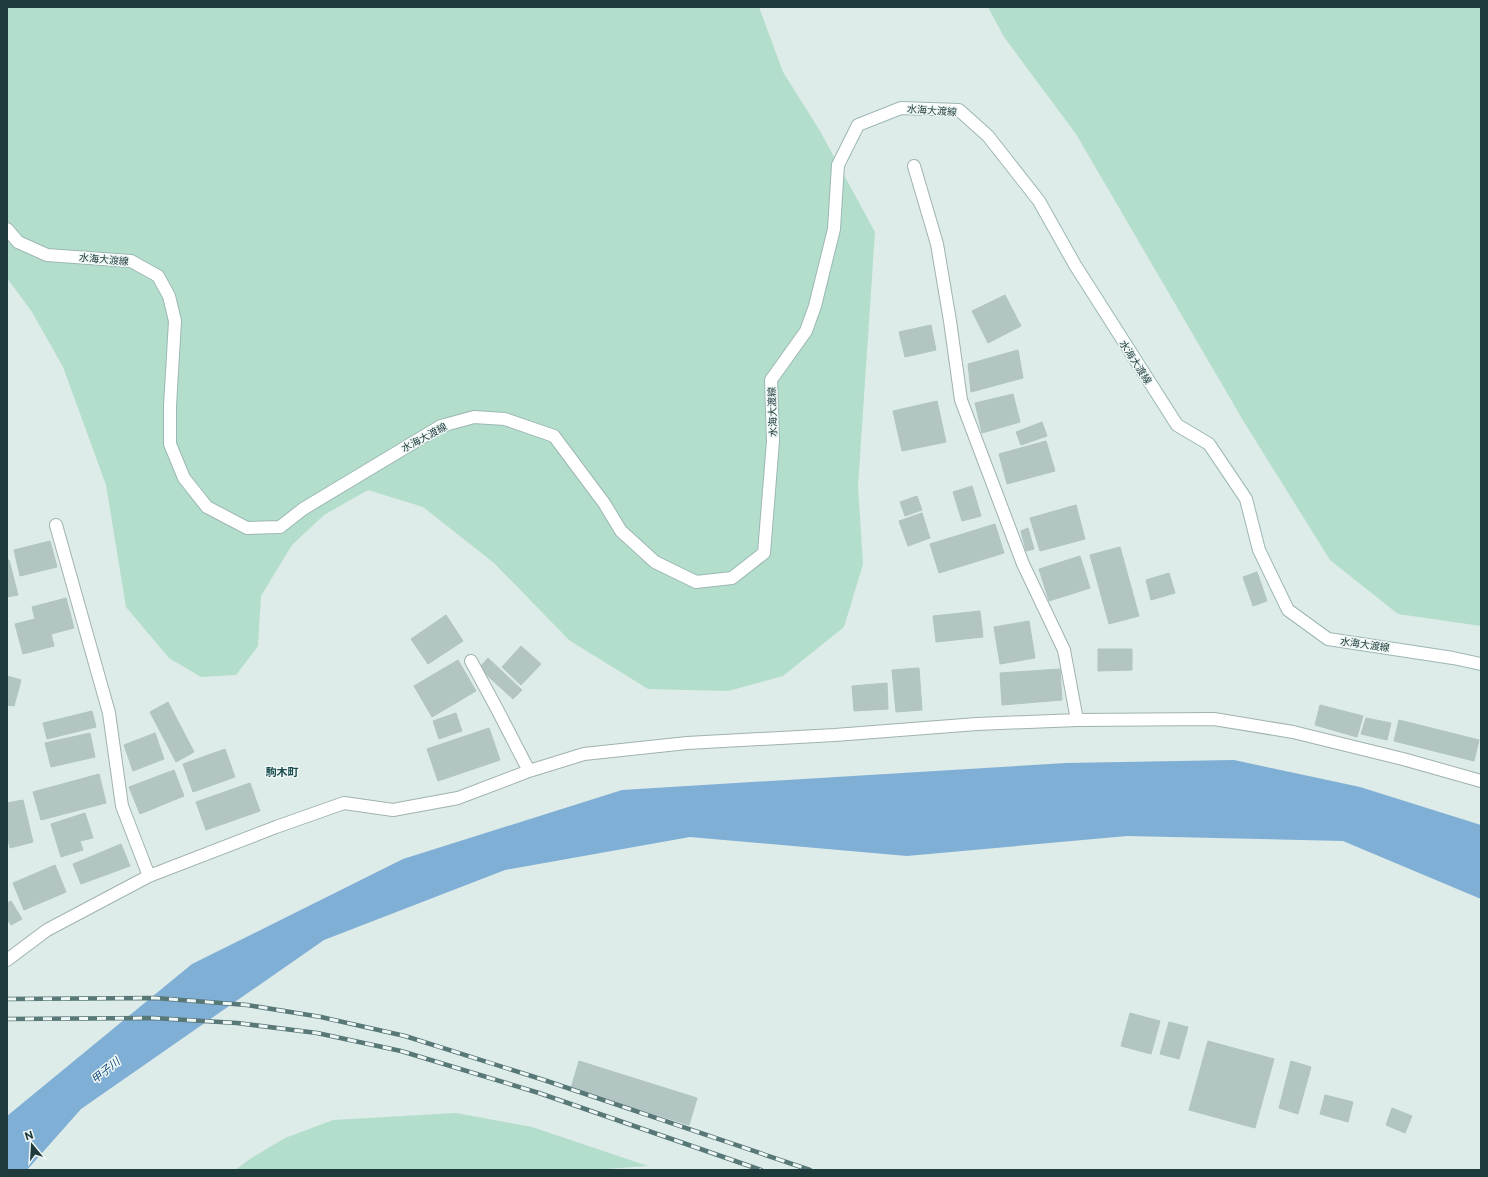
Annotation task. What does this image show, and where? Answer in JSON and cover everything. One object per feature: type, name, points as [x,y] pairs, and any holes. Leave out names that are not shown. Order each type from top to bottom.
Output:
[{"type":"street","name":"水海大渡線","points":[[7,229],[18,242],[47,255],[131,261],[158,276],[169,296],[176,321],[170,406],[170,444],[184,478],[207,507],[247,528],[280,527],[303,509],[441,426],[474,417],[505,419],[554,436],[604,503],[621,532],[655,562],[696,582],[732,578],[764,553],[774,441],[771,380],[806,331],[815,306],[834,229],[838,165],[858,125],[901,108],[959,110],[988,136],[1039,201],[1075,266],[1177,425],[1209,444],[1246,499],[1259,550],[1288,610],[1328,639],[1453,658],[1481,664]]},
{"type":"street","points":[[914,166],[937,244],[961,400],[1023,564],[1064,650],[1076,720]]},
{"type":"street","points":[[56,526],[109,713],[122,806],[149,876]]},
{"type":"street","points":[[471,661],[498,708],[529,772]]},
{"type":"street","points":[[7,960],[48,930],[149,876],[276,826],[344,803],[393,810],[458,798],[584,754],[686,743],[836,735],[977,724],[1076,720],[1214,719],[1293,732],[1403,759],[1481,781]]},
{"type":"green space","points":[[7,7],[759,7],[783,72],[820,131],[875,232],[858,486],[863,564],[844,627],[783,676],[728,691],[648,689],[569,640],[494,563],[423,507],[368,490],[324,515],[292,545],[261,596],[258,646],[236,675],[201,677],[169,658],[126,607],[106,485],[63,367],[32,312],[7,278]]},
{"type":"green space","points":[[988,7],[1481,7],[1481,626],[1398,614],[1330,560],[1244,422],[1076,134],[1004,37]]},
{"type":"green space","points":[[456,1113],[532,1127],[648,1166],[592,1170],[235,1170],[285,1138],[333,1120]]},
{"type":"water","name":"甲子川","points":[[1234,760],[1360,787],[1481,825],[1481,899],[1343,841],[1127,836],[907,856],[690,837],[505,870],[324,940],[81,1109],[27,1170],[7,1170],[7,1116],[192,964],[403,859],[622,790],[1066,763]]},
{"type":"building","points":[[1005,295],[1021,326],[988,343],[972,311]]},
{"type":"building","points":[[931,325],[936,350],[905,357],[899,332]]},
{"type":"building","points":[[1018,350],[1023,378],[971,392],[968,364]]},
{"type":"building","points":[[1013,394],[1020,422],[982,433],[975,403]]},
{"type":"building","points":[[937,401],[946,442],[902,451],[893,411]]},
{"type":"building","points":[[1042,422],[1047,436],[1021,445],[1016,432]]},
{"type":"building","points":[[1046,441],[1055,471],[1007,484],[999,454]]},
{"type":"building","points":[[972,486],[981,516],[962,521],[953,492]]},
{"type":"building","points":[[917,496],[922,510],[905,516],[900,502]]},
{"type":"building","points":[[1076,505],[1085,539],[1040,551],[1030,518]]},
{"type":"building","points":[[922,513],[930,538],[908,546],[899,521]]},
{"type":"building","points":[[995,524],[1004,553],[939,573],[930,544]]},
{"type":"building","points":[[1028,528],[1034,549],[1026,551],[1021,531]]},
{"type":"building","points":[[50,541],[57,567],[20,576],[14,550]]},
{"type":"building","points":[[1120,547],[1139,616],[1109,624],[1090,555]]},
{"type":"building","points":[[1080,556],[1090,588],[1049,601],[1039,569]]},
{"type":"building","points":[[7,560],[9,560],[18,595],[7,597]]},
{"type":"building","points":[[1257,572],[1267,601],[1253,606],[1243,577]]},
{"type":"building","points":[[1169,573],[1175,593],[1151,600],[1146,580]]},
{"type":"building","points":[[66,598],[74,628],[51,634],[54,646],[23,654],[15,624],[35,619],[32,607]]},
{"type":"building","points":[[980,611],[983,637],[936,642],[933,616]]},
{"type":"building","points":[[446,615],[463,641],[428,664],[411,639]]},
{"type":"building","points":[[1029,621],[1035,658],[1000,664],[994,627]]},
{"type":"building","points":[[521,646],[541,664],[521,685],[502,667]]},
{"type":"building","points":[[1098,649],[1132,649],[1132,670],[1098,671]]},
{"type":"building","points":[[488,658],[522,690],[513,699],[479,668]]},
{"type":"building","points":[[458,660],[476,691],[432,717],[414,686]]},
{"type":"building","points":[[919,668],[922,710],[896,712],[892,670]]},
{"type":"building","points":[[1060,669],[1062,700],[1002,705],[1000,673]]},
{"type":"building","points":[[7,676],[21,680],[14,706],[7,705]]},
{"type":"building","points":[[887,683],[888,709],[854,711],[852,686]]},
{"type":"building","points":[[168,702],[194,752],[176,762],[150,712]]},
{"type":"building","points":[[1320,705],[1363,716],[1357,737],[1315,725]]},
{"type":"building","points":[[92,711],[96,727],[47,739],[43,723]]},
{"type":"building","points":[[456,713],[462,731],[439,739],[433,721]]},
{"type":"building","points":[[1366,718],[1391,723],[1387,740],[1361,734]]},
{"type":"building","points":[[1399,720],[1479,740],[1474,761],[1394,741]]},
{"type":"building","points":[[489,728],[500,760],[438,781],[427,749]]},
{"type":"building","points":[[90,733],[95,757],[51,767],[45,743]]},
{"type":"building","points":[[155,733],[164,759],[133,771],[124,745]]},
{"type":"building","points":[[225,749],[235,777],[193,792],[183,764]]},
{"type":"building","points":[[174,770],[184,796],[140,814],[129,787]]},
{"type":"building","points":[[99,774],[106,803],[41,820],[33,792]]},
{"type":"building","points":[[250,783],[260,811],[206,830],[196,802]]},
{"type":"building","points":[[23,800],[33,842],[10,848],[7,834],[7,803]]},
{"type":"building","points":[[85,813],[93,838],[80,841],[83,850],[61,857],[51,824]]},
{"type":"building","points":[[121,844],[130,866],[81,884],[73,864]]},
{"type":"building","points":[[55,865],[66,892],[24,910],[13,883]]},
{"type":"building","points":[[11,901],[22,919],[11,925],[7,919],[7,903]]},
{"type":"building","points":[[1130,1013],[1160,1021],[1151,1054],[1121,1046]]},
{"type":"building","points":[[1169,1022],[1188,1027],[1179,1059],[1160,1054]]},
{"type":"building","points":[[1208,1041],[1274,1059],[1255,1128],[1189,1110]]},
{"type":"building","points":[[579,1061],[697,1098],[689,1125],[571,1088]]},
{"type":"building","points":[[1291,1061],[1311,1067],[1298,1114],[1279,1108]]},
{"type":"building","points":[[1325,1095],[1353,1102],[1348,1122],[1320,1114]]},
{"type":"building","points":[[1392,1108],[1412,1116],[1405,1133],[1386,1125]]},
{"type":"railway","points":[[7,999],[155,998],[247,1005],[321,1017],[405,1036],[544,1080],[810,1170]]},
{"type":"railway","points":[[7,1019],[153,1018],[237,1023],[317,1033],[401,1051],[539,1093],[761,1170]]},
{"type":"district","name":"駒木町","points":[[282,771]]}]
